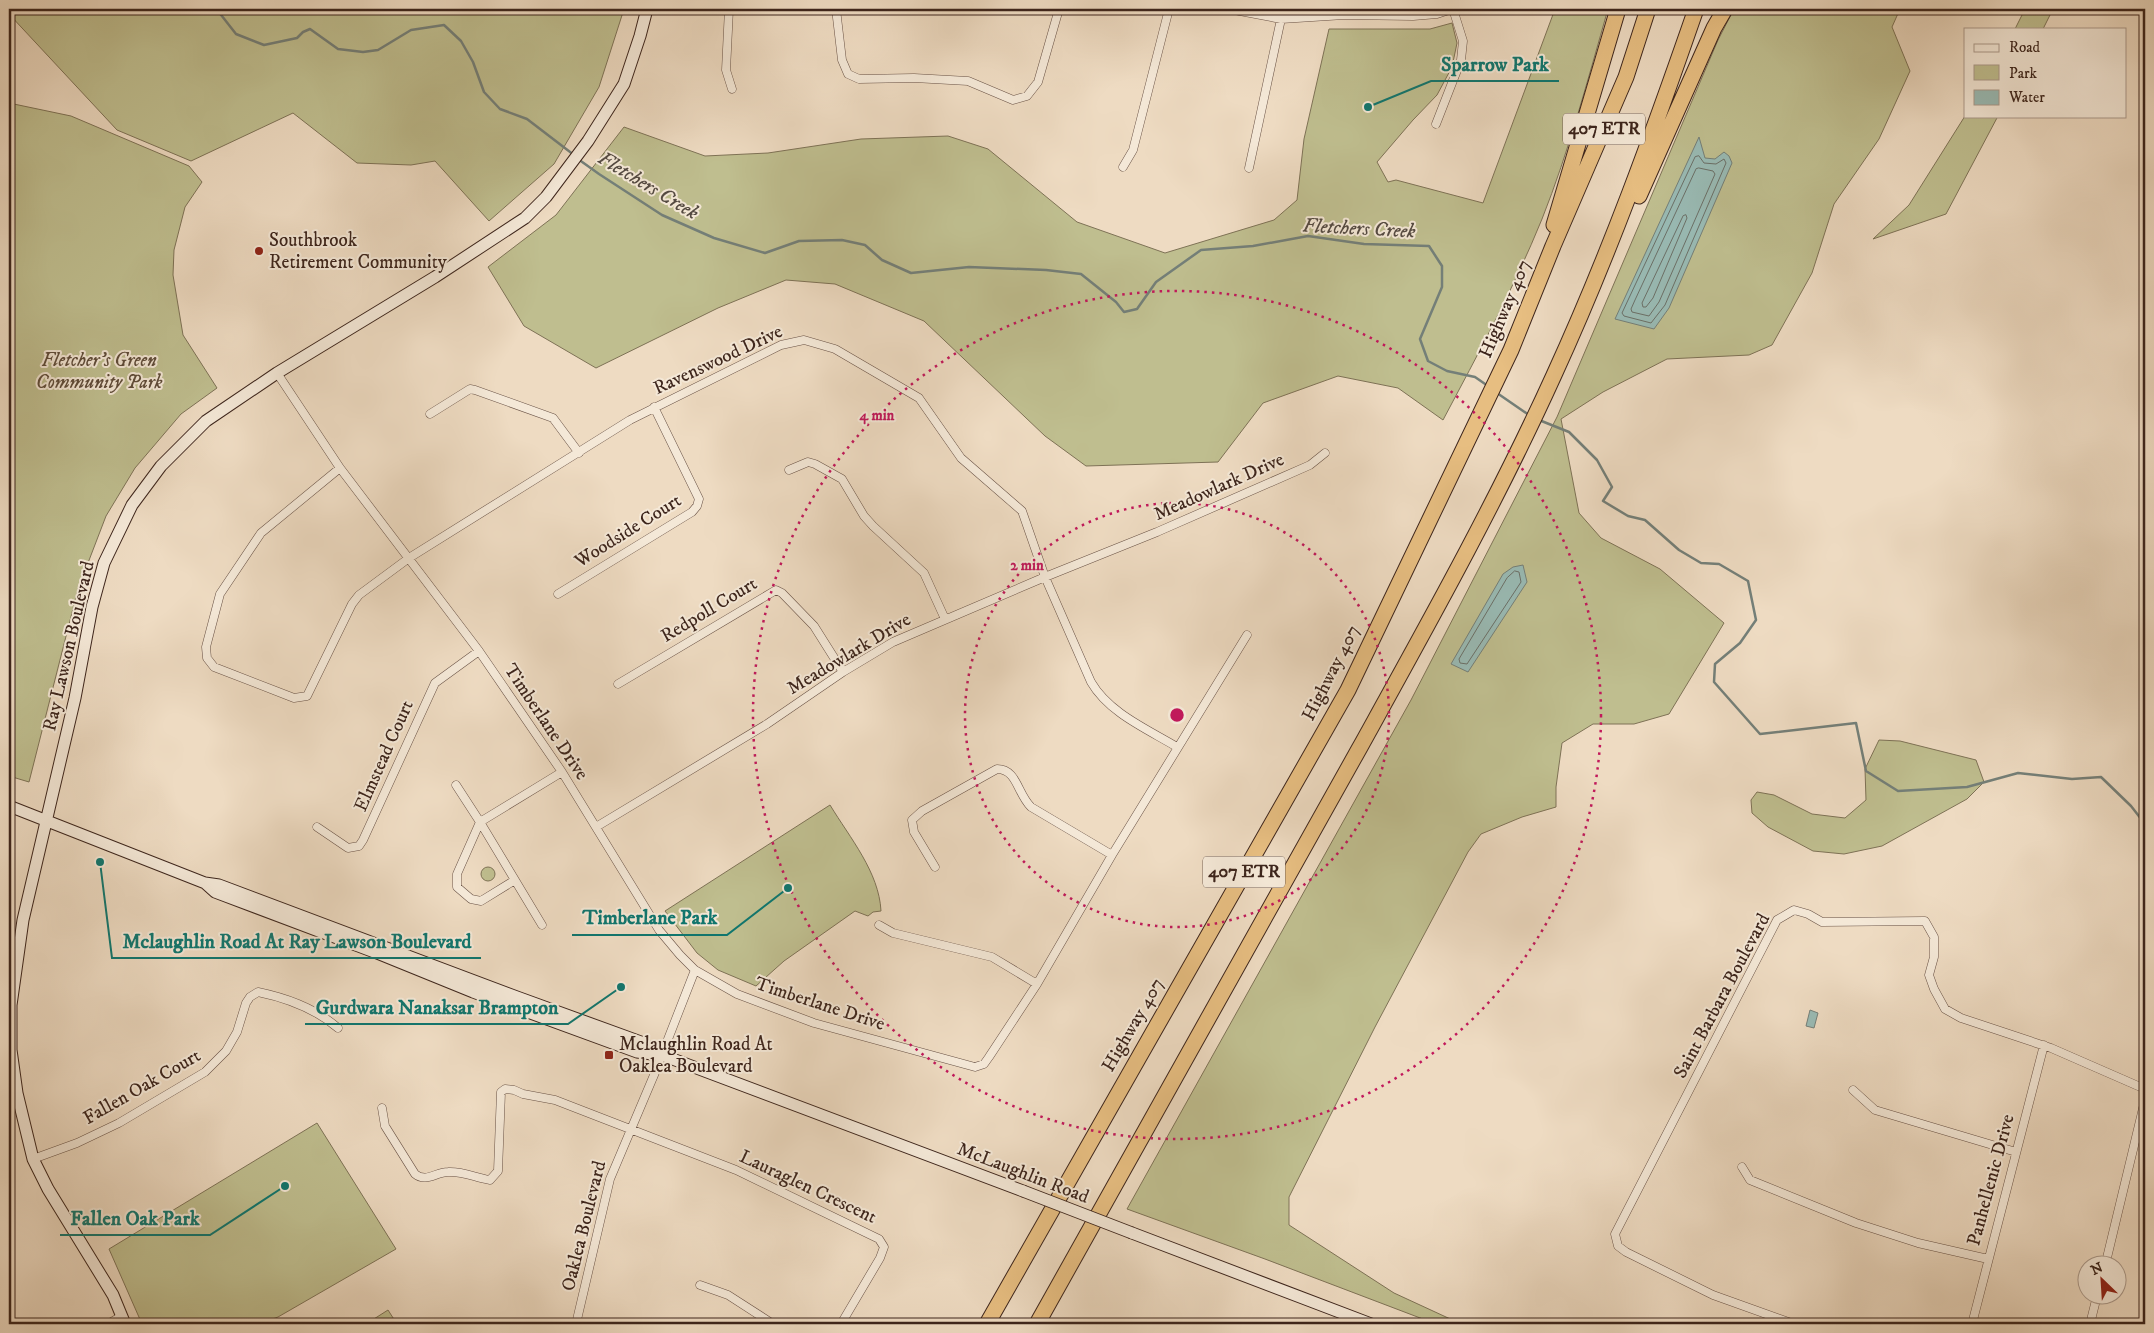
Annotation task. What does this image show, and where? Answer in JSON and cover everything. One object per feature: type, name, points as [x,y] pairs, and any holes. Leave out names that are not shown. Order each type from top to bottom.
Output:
[{"type":"highway","points":[[1553,246],[1555,218],[1618,9]]},
{"type":"highway","name":"Highway 407","points":[[987,1324],[1348,690],[1511,350],[1553,246],[1626,77],[1648,9]]},
{"type":"highway","name":"407 ETR","points":[[1037,1324],[1437,608],[1524,437],[1555,374],[1623,214],[1696,9]]},
{"type":"highway","points":[[1623,214],[1639,195],[1714,28],[1725,9]]},
{"type":"street","name":"Ray Lawson Boulevard","points":[[124,1320],[113,1295],[57,1204],[33,1159],[11,1076],[12,978],[85,651],[92,607],[104,563],[132,505],[161,466],[206,421],[277,373],[525,218],[546,197],[588,141],[624,84],[647,9]]},
{"type":"street","points":[[729,9],[726,70],[732,88]]},
{"type":"street","points":[[836,9],[842,60],[848,74],[859,79],[914,78],[968,81],[1013,100],[1027,96],[1038,82],[1059,9]]},
{"type":"street","points":[[1123,167],[1133,150],[1169,9]]},
{"type":"street","points":[[1229,9],[1281,19],[1344,15],[1413,16],[1437,14],[1452,9],[1463,41],[1461,60],[1436,124]]},
{"type":"street","points":[[1249,168],[1281,19]]},
{"type":"street","name":"Ravenswood Drive","points":[[340,468],[261,533],[220,594],[206,647],[207,658],[214,667],[294,698],[307,696],[352,604],[359,595],[409,558],[630,420],[654,407],[781,345],[804,340],[835,349],[918,398],[961,458],[1022,511],[1046,577],[1090,682],[1099,697],[1114,709],[1177,747]]},
{"type":"street","name":"Timberlane Drive","points":[[277,373],[340,468],[479,651],[562,772],[659,930],[695,970],[743,996],[814,1024],[975,1068],[984,1064],[1038,984],[1112,855],[1247,635]]},
{"type":"street","points":[[430,414],[470,390],[476,390],[554,418],[579,453]]},
{"type":"street","name":"Woodside Court","points":[[558,594],[692,512],[697,506],[699,499],[654,407]]},
{"type":"street","name":"Meadowlark Drive","points":[[596,827],[767,724],[843,672],[893,642],[1310,466],[1326,453]]},
{"type":"street","points":[[789,470],[808,462],[842,479],[864,516],[924,573],[945,619]]},
{"type":"street","name":"Redpoll Court","points":[[618,684],[776,590],[782,592],[814,626],[843,672]]},
{"type":"street","name":"Elmstead Court","points":[[316,827],[348,848],[359,846],[364,840],[435,684],[479,651]]},
{"type":"street","points":[[935,867],[914,832],[912,820],[922,811],[998,769],[1005,769],[1011,774],[1021,795],[1031,807],[1112,855]]},
{"type":"street","points":[[515,880],[481,900],[472,899],[457,887],[457,874],[480,822],[562,772]]},
{"type":"street","points":[[456,786],[542,925]]},
{"type":"street","name":"McLaughlin Road","points":[[9,806],[205,883],[219,884],[641,1042],[662,1055],[1371,1324]]},
{"type":"street","name":"Saint Barbara Boulevard","points":[[1794,1324],[1713,1296],[1618,1246],[1615,1234],[1777,920],[1794,910],[1808,914],[1822,922],[1924,921],[1934,937],[1934,957],[1929,975],[1945,1009],[1960,1018],[2044,1045],[2145,1089]]},
{"type":"street","points":[[879,926],[893,933],[992,957],[1038,984]]},
{"type":"street","name":"Oaklea Boulevard","points":[[576,1324],[610,1178],[662,1055],[695,970]]},
{"type":"street","name":"Fallen Oak Court","points":[[33,1159],[77,1143],[119,1123],[205,1072],[226,1051],[237,1032],[246,1003],[250,997],[258,992],[274,995],[312,1010],[338,1028]]},
{"type":"street","name":"Panhellenic Drive","points":[[1972,1324],[2044,1045]]},
{"type":"street","points":[[382,1108],[385,1126],[415,1174],[424,1179],[448,1172],[464,1173],[490,1180],[495,1176],[498,1171],[501,1110],[499,1102],[501,1092],[505,1089],[555,1100],[631,1130]]},
{"type":"street","points":[[1853,1090],[1875,1110],[2016,1152]]},
{"type":"street","points":[[2107,1256],[2145,1100]]},
{"type":"street","name":"Lauraglen Crescent","points":[[631,1130],[736,1170],[879,1239],[884,1247],[880,1258],[841,1324]]},
{"type":"street","points":[[1742,1167],[1750,1180],[1856,1223],[1918,1243],[1988,1259]]},
{"type":"street","points":[[700,1285],[728,1294],[773,1324]]},
{"type":"street","points":[[2090,1324],[2095,1306]]},
{"type":"street","points":[[108,1324],[124,1320]]},
{"type":"green space","points":[[9,9],[624,9],[599,87],[554,164],[489,221],[435,161],[411,165],[357,163],[293,113],[191,161],[117,130],[9,14]]},
{"type":"green space","points":[[1555,9],[1608,9],[1569,141],[1542,219],[1508,296],[1443,420],[1398,388],[1338,376],[1263,403],[1218,462],[1086,466],[1045,436],[924,321],[835,284],[786,280],[718,308],[596,368],[524,326],[488,267],[556,215],[624,127],[705,156],[768,153],[861,139],[948,136],[988,149],[1077,222],[1165,253],[1274,220],[1297,200],[1304,139],[1329,29],[1430,29],[1452,23],[1457,43],[1452,67],[1437,95],[1377,162],[1388,182],[1396,180],[1483,203]]},
{"type":"green space","points":[[1734,9],[1900,9],[1892,27],[1910,71],[1879,139],[1834,204],[1812,273],[1772,345],[1749,355],[1667,359],[1603,392],[1561,419],[1579,513],[1601,538],[1660,569],[1724,623],[1669,714],[1634,724],[1593,724],[1562,743],[1556,787],[1556,807],[1522,817],[1481,834],[1468,852],[1375,1027],[1289,1197],[1289,1225],[1394,1293],[1459,1323],[1491,1320],[1488,1324],[1436,1324],[1127,1209],[1411,700],[1557,417],[1718,40]]},
{"type":"green space","points":[[2025,9],[2053,9],[2044,28],[2016,28]]},
{"type":"green space","name":"Fletcher's Green Community Park","points":[[9,103],[71,116],[189,166],[202,182],[185,207],[174,250],[173,275],[183,335],[217,388],[181,414],[135,468],[106,516],[78,589],[29,782],[9,776]]},
{"type":"green space","points":[[1964,118],[1997,118],[1946,214],[1873,239],[1909,205]]},
{"type":"green space","points":[[1879,740],[1900,741],[1976,760],[1984,782],[1967,799],[1882,846],[1844,854],[1813,851],[1768,827],[1752,813],[1751,800],[1757,792],[1774,795],[1812,814],[1845,818],[1866,800],[1865,769]]},
{"type":"green space","points":[[830,805],[869,869],[879,897],[881,911],[873,912],[868,916],[855,911],[784,961],[756,986],[718,970],[697,953],[665,911]]},
{"type":"green space","points":[[488,867],[493,869],[495,874],[493,879],[488,881],[483,879],[481,874],[483,869]]},
{"type":"green space","points":[[317,1123],[396,1249],[278,1317],[259,1324],[142,1324],[109,1249]]},
{"type":"green space","points":[[388,1310],[397,1324],[366,1324]]},
{"type":"water","points":[[1699,137],[1705,158],[1715,159],[1724,152],[1729,156],[1732,163],[1669,308],[1654,329],[1615,319]]},
{"type":"water","points":[[1523,565],[1527,582],[1468,672],[1451,664],[1503,574],[1513,567]]},
{"type":"water","points":[[1810,1010],[1818,1013],[1814,1028],[1806,1026]]},
{"type":"waterway","name":"Fletchers Creek","points":[[213,9],[218,11],[236,34],[264,45],[297,38],[303,32],[310,29],[338,49],[363,52],[378,50],[411,30],[444,25],[461,41],[473,62],[484,92],[500,109],[527,119],[574,155]]},
{"type":"waterway","name":"Fletchers Creek","points":[[578,159],[662,215],[714,238],[765,253],[799,241],[842,240],[865,245],[882,260],[911,273],[969,267],[1046,270],[1081,274],[1116,302],[1124,312],[1137,309],[1156,282],[1201,250],[1253,246],[1308,236],[1364,244],[1429,246],[1442,266],[1442,287],[1420,339],[1428,361],[1447,371],[1475,377],[1488,386]]},
{"type":"waterway","name":"Fletchers Creek","points":[[1497,393],[1529,415]]},
{"type":"waterway","name":"Fletchers Creek","points":[[1539,420],[1569,432],[1597,460],[1612,487],[1603,501],[1628,516],[1645,520],[1679,550],[1701,563],[1719,564],[1748,581],[1756,620],[1740,643],[1715,664],[1714,682],[1760,734],[1856,723],[1866,771],[1898,791],[1967,787],[2018,773],[2072,779],[2101,777],[2131,806],[2145,824]]},
{"type":"place","name":"Sparrow Park","points":[[1368,107]]},
{"type":"place","name":"Southbrook Retirement Community","points":[[259,251]]},
{"type":"place","name":"Mclaughlin Road At Ray Lawson Boulevard","points":[[100,862]]},
{"type":"place","name":"Timberlane Park","points":[[788,888]]},
{"type":"place","name":"Gurdwara Nanaksar Brampton","points":[[621,987]]},
{"type":"place","name":"Mclaughlin Road At Oaklea Boulevard","points":[[609,1055]]},
{"type":"place","name":"Fallen Oak Park","points":[[285,1186]]}]
